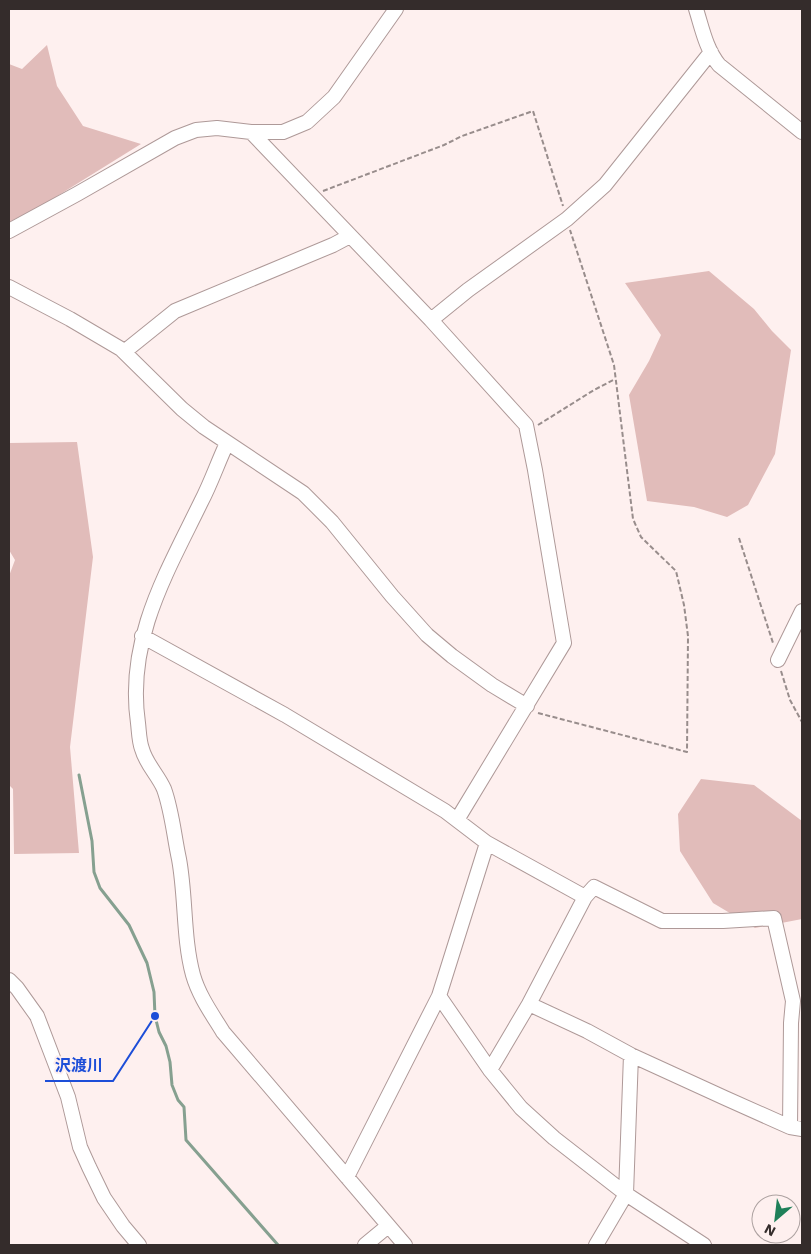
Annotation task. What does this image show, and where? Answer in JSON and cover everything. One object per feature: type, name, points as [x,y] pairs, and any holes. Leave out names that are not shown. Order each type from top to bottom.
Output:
[{"type":"street","points":[[9,231],[175,138],[196,130],[218,128],[251,132],[283,132],[307,122],[334,97],[396,9]]},
{"type":"street","points":[[696,9],[705,39],[714,58],[720,65],[802,132]]},
{"type":"street","points":[[431,320],[468,290],[567,219],[605,185],[711,52]]},
{"type":"street","points":[[251,132],[431,320],[526,425],[564,642],[457,820]]},
{"type":"street","points":[[124,352],[175,312],[350,236]]},
{"type":"street","points":[[9,287],[70,319],[124,352],[182,409],[204,427],[303,493],[332,522],[392,596],[428,635],[452,656],[492,685],[527,706]]},
{"type":"street","points":[[227,443],[202,500],[167,570],[142,636],[135,700],[142,749],[147,761],[163,786],[167,799],[181,872],[190,955],[194,976],[203,998],[223,1032],[405,1245]]},
{"type":"street","points":[[778,660],[802,611]]},
{"type":"street","points":[[142,636],[285,715],[396,781],[457,820],[487,843],[585,897]]},
{"type":"street","points":[[347,1177],[440,996],[487,843]]},
{"type":"street","points":[[490,1070],[528,1004],[585,897],[594,887],[662,921],[723,921],[774,918],[793,1000],[791,1023],[796,1128],[631,1055],[587,1031],[528,1004]]},
{"type":"street","points":[[9,980],[22,994],[37,1016],[68,1097],[80,1147],[88,1167],[104,1198],[139,1245]]},
{"type":"street","points":[[440,996],[490,1070],[521,1108],[554,1138],[626,1194],[704,1245]]},
{"type":"street","points":[[596,1245],[626,1194],[631,1055]]},
{"type":"street","points":[[365,1245],[388,1226]]},
{"type":"path","points":[[312,195],[408,157],[444,145],[462,136],[533,111],[614,365],[625,440],[633,519],[641,537],[676,572],[684,605],[688,636],[687,752],[536,712],[527,706]]},
{"type":"path","points":[[527,432],[615,379]]},
{"type":"path","points":[[740,538],[790,700],[802,722]]},
{"type":"shaded area","points":[[47,45],[57,86],[83,126],[141,144],[38,208],[9,222],[9,64],[22,69]]},
{"type":"shaded area","points":[[709,271],[754,309],[791,350],[775,454],[748,505],[727,517],[694,507],[647,501],[629,395],[649,361],[661,335],[625,283]]},
{"type":"shaded area","points":[[77,442],[93,557],[70,747],[79,853],[14,854],[13,789],[9,785],[9,576],[15,560],[9,550],[9,443]]},
{"type":"shaded area","points":[[701,779],[754,785],[802,821],[802,919],[755,928],[713,903],[680,851],[678,814]]},
{"type":"waterway","points":[[79,775],[92,841],[94,872],[100,888],[129,925],[147,963],[154,992],[155,1016],[170,1062],[172,1085],[178,1100],[184,1107],[186,1140],[278,1245]]},
{"type":"place","name":"沢渡川","points":[[155,1016]]}]
